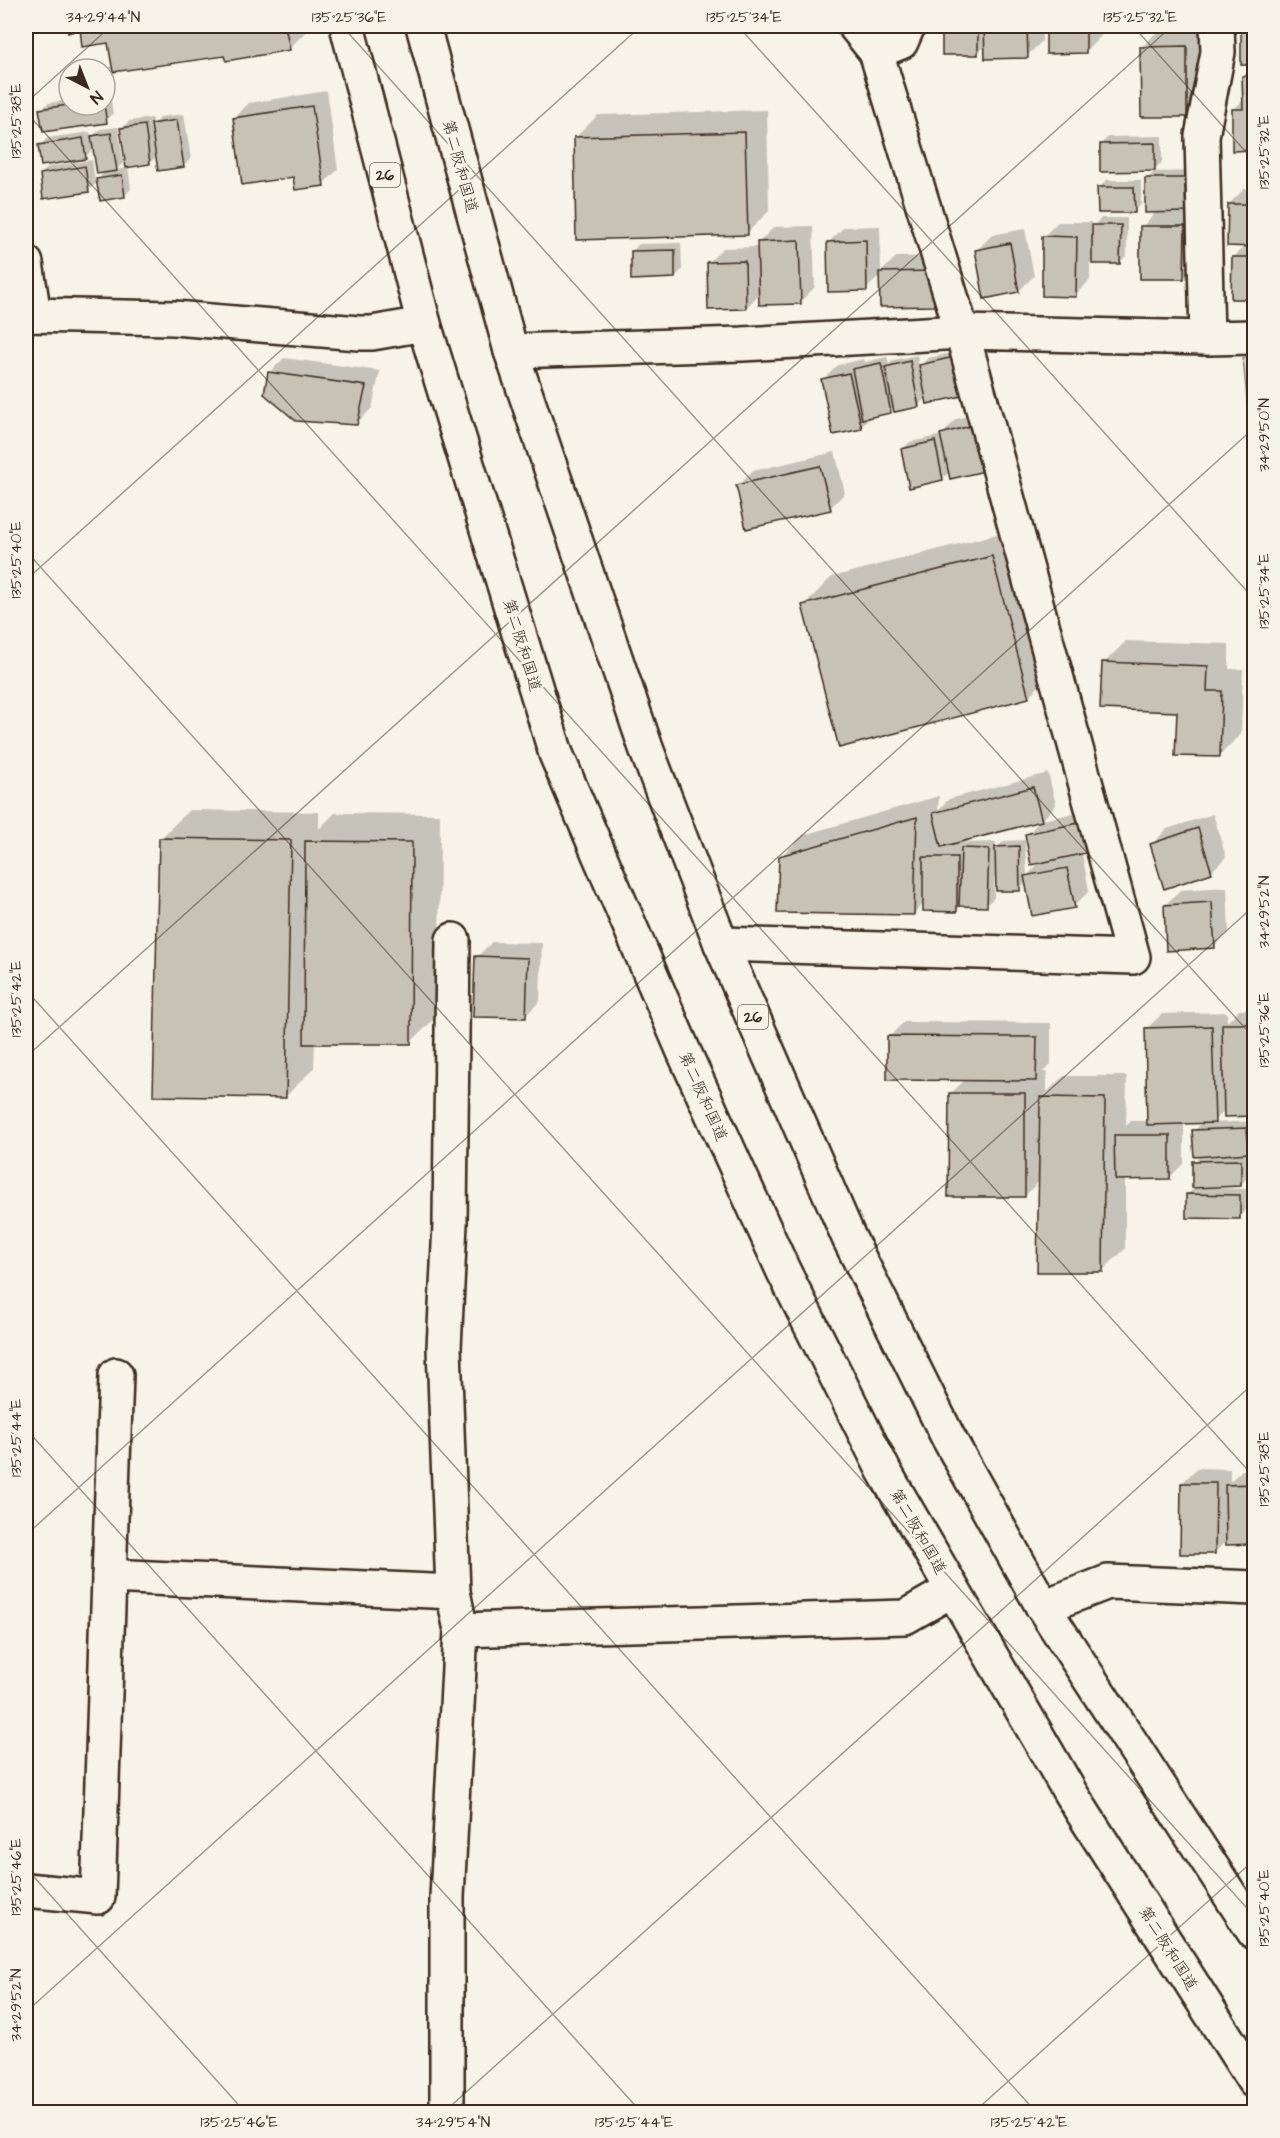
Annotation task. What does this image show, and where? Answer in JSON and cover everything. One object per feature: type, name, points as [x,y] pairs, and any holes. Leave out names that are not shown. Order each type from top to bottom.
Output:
[{"type":"main road","name":"第二阪和国道","points":[[347,26],[424,324],[556,754],[684,1052],[783,1270],[884,1471],[1071,1794],[1254,2081]]},
{"type":"main road","name":"第二阪和国道","points":[[423,26],[511,351],[647,751],[721,944],[849,1238],[948,1437],[1043,1606],[1254,1932]]},
{"type":"main road","points":[[721,944],[1133,957],[962,332],[876,52],[855,26]]},
{"type":"main road","points":[[876,52],[901,42],[908,26]]},
{"type":"main road","points":[[1207,338],[1202,136],[1218,52],[1217,26]]},
{"type":"main road","points":[[26,263],[30,315],[174,318],[359,333],[424,324]]},
{"type":"main road","points":[[511,351],[742,344],[962,332],[1207,338],[1254,337]]},
{"type":"main road","points":[[447,2112],[447,1897],[461,1630],[453,1592],[444,1348],[450,1224],[453,940]]},
{"type":"main road","points":[[26,1890],[98,1897],[116,1375]]},
{"type":"main road","points":[[109,1576],[453,1592]]},
{"type":"main road","points":[[1043,1606],[1108,1582],[1254,1588]]},
{"type":"main road","points":[[461,1630],[905,1617],[952,1590]]},
{"type":"shaded area","points":[[1254,357],[1254,471],[1243,358]]},
{"type":"building","points":[[66,26],[285,26],[290,50],[226,61],[224,56],[117,71],[117,57],[110,57],[108,43],[82,47],[80,29],[68,33]]},
{"type":"building","points":[[942,26],[978,26],[978,55],[942,55]]},
{"type":"building","points":[[984,26],[1027,26],[1028,58],[985,59]]},
{"type":"building","points":[[1046,26],[1086,26],[1086,53],[1046,54]]},
{"type":"building","points":[[1241,31],[1254,31],[1254,65],[1241,65]]},
{"type":"building","points":[[1187,46],[1187,117],[1141,117],[1140,47]]},
{"type":"building","points":[[1242,76],[1254,76],[1254,150],[1232,151],[1232,109],[1243,109]]},
{"type":"building","points":[[312,106],[324,186],[295,190],[293,177],[242,185],[233,118]]},
{"type":"building","points":[[57,107],[57,117],[106,117],[107,123],[43,132],[39,109]]},
{"type":"building","points":[[177,120],[184,167],[158,171],[151,124]]},
{"type":"building","points":[[145,125],[150,164],[126,168],[120,128]]},
{"type":"building","points":[[745,132],[748,235],[576,240],[574,137]]},
{"type":"building","points":[[111,133],[117,171],[97,174],[91,136]]},
{"type":"building","points":[[83,138],[86,159],[41,166],[38,145]]},
{"type":"building","points":[[1155,143],[1155,171],[1100,172],[1100,144]]},
{"type":"building","points":[[85,166],[89,192],[43,199],[40,174]]},
{"type":"building","points":[[122,175],[125,197],[100,201],[96,179]]},
{"type":"building","points":[[1145,178],[1185,178],[1186,212],[1145,213]]},
{"type":"building","points":[[1097,187],[1134,187],[1135,213],[1098,213]]},
{"type":"building","points":[[1228,204],[1254,204],[1254,247],[1227,246]]},
{"type":"building","points":[[1092,225],[1121,225],[1120,264],[1092,264]]},
{"type":"building","points":[[1140,226],[1185,226],[1184,279],[1140,279]]},
{"type":"building","points":[[1042,236],[1077,237],[1076,297],[1042,296]]},
{"type":"building","points":[[799,240],[801,304],[759,305],[757,242]]},
{"type":"building","points":[[866,240],[867,291],[828,292],[827,242]]},
{"type":"building","points":[[1010,243],[1019,292],[984,299],[975,250]]},
{"type":"building","points":[[675,250],[675,278],[631,280],[631,251]]},
{"type":"building","points":[[1232,257],[1254,257],[1254,299],[1231,299]]},
{"type":"building","points":[[745,261],[746,309],[708,310],[707,262]]},
{"type":"building","points":[[933,271],[934,306],[880,307],[879,272]]},
{"type":"building","points":[[954,357],[962,396],[927,404],[919,365]]},
{"type":"building","points":[[910,361],[919,407],[894,412],[885,367]]},
{"type":"building","points":[[881,363],[891,413],[862,419],[852,369]]},
{"type":"building","points":[[268,372],[366,386],[357,425],[296,421],[264,394]]},
{"type":"building","points":[[849,373],[862,429],[833,435],[821,379]]},
{"type":"building","points":[[978,424],[989,470],[950,479],[940,434]]},
{"type":"building","points":[[935,441],[943,480],[909,488],[901,449]]},
{"type":"building","points":[[820,466],[831,510],[746,529],[736,485]]},
{"type":"building","points":[[992,556],[1029,698],[839,748],[802,605]]},
{"type":"building","points":[[1102,662],[1208,666],[1207,691],[1222,691],[1220,757],[1175,756],[1177,712],[1100,709]]},
{"type":"building","points":[[1033,787],[1042,821],[941,847],[933,813]]},
{"type":"building","points":[[917,817],[914,915],[777,913],[779,856]]},
{"type":"building","points":[[1079,823],[1086,853],[1031,865],[1025,834]]},
{"type":"building","points":[[1198,828],[1212,873],[1164,889],[1150,844]]},
{"type":"building","points":[[159,838],[291,840],[286,1098],[153,1096]]},
{"type":"building","points":[[305,841],[412,842],[411,1044],[304,1044]]},
{"type":"building","points":[[1019,846],[1020,891],[996,891],[995,847]]},
{"type":"building","points":[[961,848],[989,849],[987,907],[959,906]]},
{"type":"building","points":[[923,857],[957,857],[957,912],[923,911]]},
{"type":"building","points":[[1067,868],[1075,908],[1032,916],[1024,876]]},
{"type":"building","points":[[1212,902],[1215,948],[1166,951],[1164,905]]},
{"type":"building","points":[[475,956],[528,958],[526,1018],[473,1017]]},
{"type":"building","points":[[1222,1024],[1254,1024],[1254,1116],[1224,1117]]},
{"type":"building","points":[[1212,1026],[1215,1123],[1147,1125],[1145,1028]]},
{"type":"building","points":[[887,1036],[1037,1037],[1036,1081],[887,1080]]},
{"type":"building","points":[[949,1093],[1025,1093],[1025,1197],[948,1197]]},
{"type":"building","points":[[1040,1097],[1105,1098],[1103,1272],[1037,1272]]},
{"type":"building","points":[[1247,1128],[1249,1153],[1194,1157],[1192,1130]]},
{"type":"building","points":[[1114,1135],[1170,1135],[1170,1179],[1115,1180]]},
{"type":"building","points":[[1241,1160],[1241,1186],[1192,1188],[1192,1161]]},
{"type":"building","points":[[1186,1194],[1240,1195],[1240,1219],[1186,1218]]},
{"type":"building","points":[[1181,1483],[1216,1483],[1215,1554],[1180,1554]]},
{"type":"building","points":[[1254,1484],[1254,1544],[1226,1545],[1225,1485]]}]
